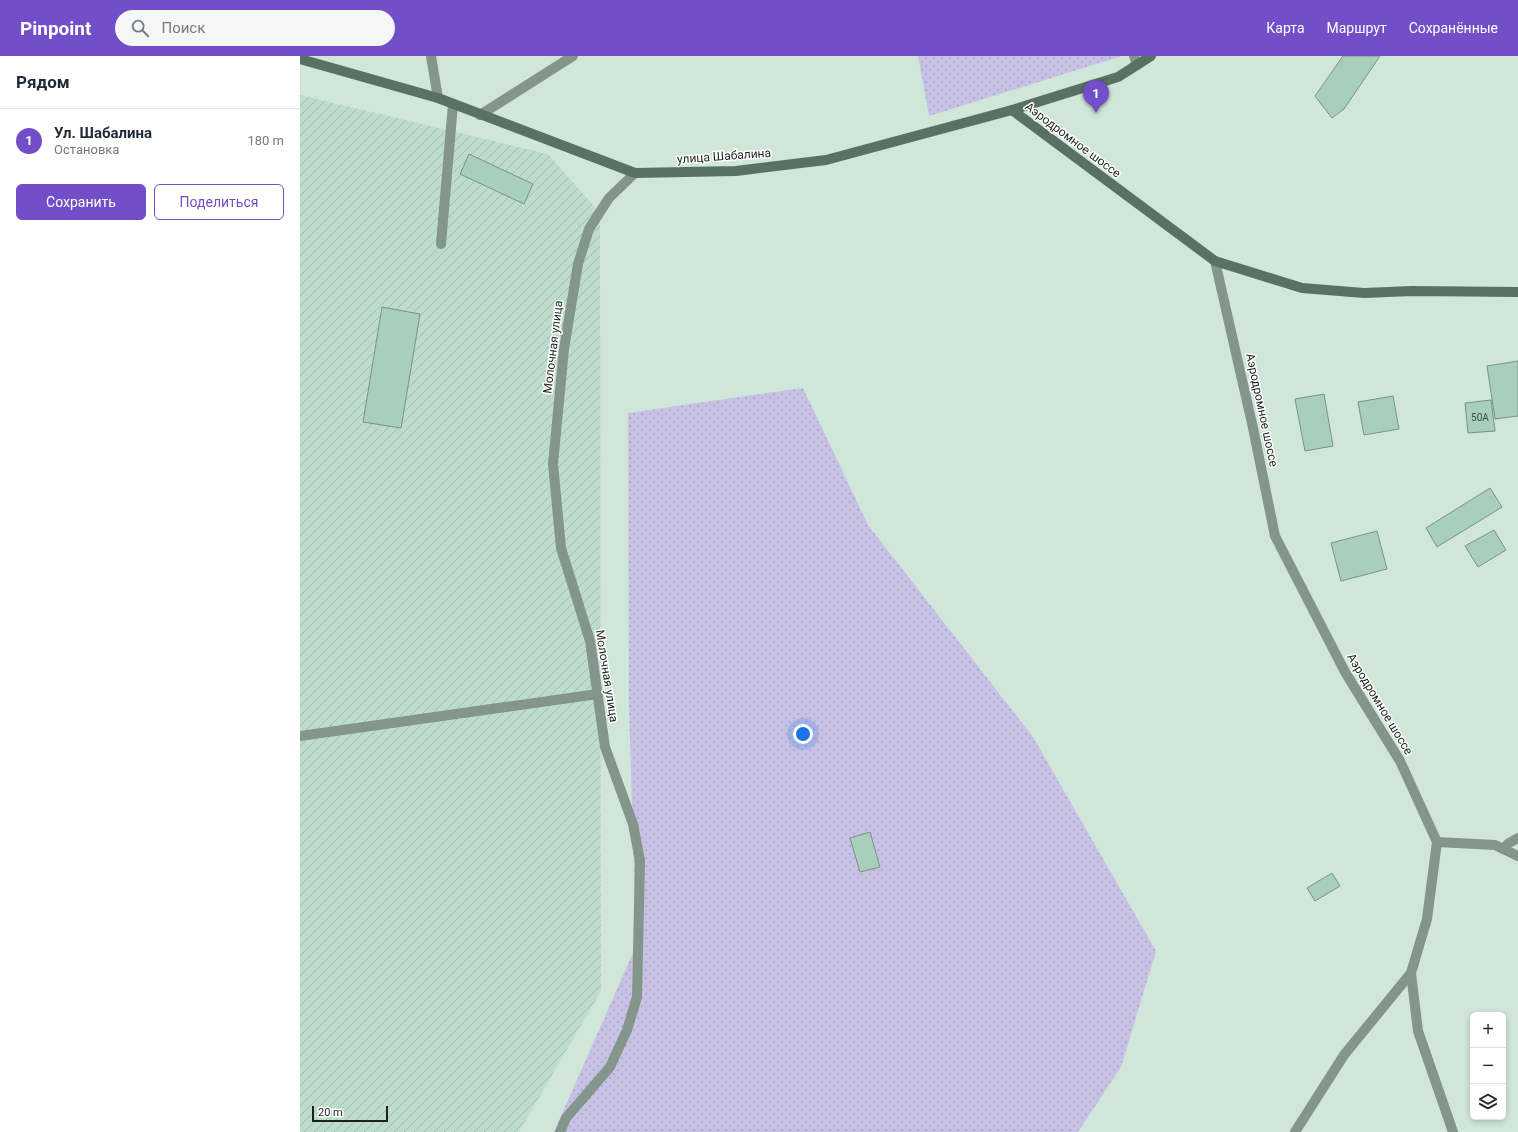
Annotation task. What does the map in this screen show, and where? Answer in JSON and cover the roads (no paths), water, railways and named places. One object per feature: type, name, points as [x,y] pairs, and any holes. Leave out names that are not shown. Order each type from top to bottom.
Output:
[{"type":"main road","name":"улица Шабалина","points":[[300,59],[438,98],[635,173],[736,171],[826,160],[1012,110],[1118,77],[1135,60],[1151,56]]},
{"type":"main road","name":"Аэродромное шоссе","points":[[1012,110],[1215,261],[1302,288],[1364,293],[1412,291],[1518,292]]},
{"type":"street","points":[[431,56],[438,98]]},
{"type":"street","points":[[480,115],[573,56]]},
{"type":"street","points":[[441,244],[453,104]]},
{"type":"street","name":"Молочная улица","points":[[560,1132],[566,1118],[610,1067],[627,1030],[637,997],[640,861],[633,824],[605,747],[590,641],[561,548],[553,464],[564,349],[578,264],[589,229],[609,198],[635,173]]},
{"type":"street","name":"Аэродромное шоссе","points":[[1215,261],[1253,428],[1275,536],[1345,672],[1400,761],[1437,842]]},
{"type":"street","points":[[300,736],[598,694]]},
{"type":"street","points":[[1503,849],[1509,843],[1518,838]]},
{"type":"street","points":[[1295,1132],[1344,1055],[1411,973],[1427,919],[1437,842],[1495,845],[1518,856]]},
{"type":"street","points":[[1411,973],[1418,1031],[1453,1132]]},
{"type":"place","name":"Ул. Шабалина","points":[[1096,113]]}]
